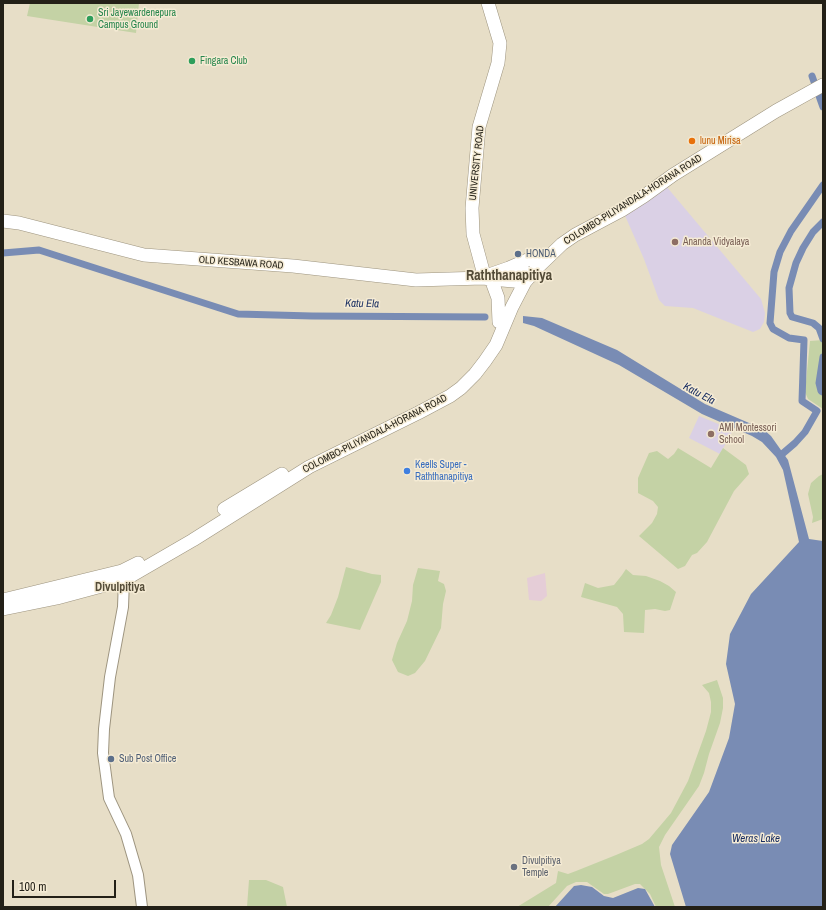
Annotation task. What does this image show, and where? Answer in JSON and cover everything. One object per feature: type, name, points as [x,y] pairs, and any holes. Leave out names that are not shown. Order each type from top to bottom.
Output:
[{"type":"main road","name":"UNIVERSITY ROAD","points":[[488,3],[500,43],[498,63],[479,127],[472,208],[472,234],[483,271],[498,298],[499,322]]},
{"type":"main road","name":"COLOMBO-PILIYANDALA-HORANA ROAD","points":[[3,600],[123,575],[250,493],[305,460],[446,389],[456,381],[479,356],[492,338],[506,304],[539,255],[561,234],[776,111],[818,82]]},
{"type":"main road","name":"COLOMBO-PILIYANDALA-HORANA ROAD","points":[[3,609],[78,593],[123,575],[175,550],[309,467],[418,414],[450,396],[461,388],[475,374],[496,346],[524,278],[537,268],[562,244],[575,235],[622,210],[671,172]]},
{"type":"main road","name":"OLD KESBAWA ROAD","points":[[3,221],[27,225],[144,255],[293,266],[416,280],[524,278]]},
{"type":"main road","name":"OLD KESBAWA ROAD","points":[[487,278],[539,255]]},
{"type":"main road","points":[[509,268],[524,278]]},
{"type":"street","points":[[123,575],[123,607],[110,677],[104,729],[103,753],[109,798],[126,834],[138,875],[142,907]]},
{"type":"shaded area","name":"Ananda Vidyalaya","points":[[666,186],[761,299],[765,313],[764,322],[760,329],[753,332],[693,308],[665,306],[659,300],[644,259],[623,211]]},
{"type":"shaded area","name":"AMI Montessori School","points":[[699,416],[733,430],[720,454],[689,438]]},
{"type":"shaded area","points":[[545,573],[547,596],[541,601],[529,600],[527,578]]},
{"type":"green space","name":"Sri Jayewardenepura Campus Ground","points":[[30,3],[139,3],[136,33],[27,16]]},
{"type":"green space","points":[[823,340],[823,409],[808,399],[805,392],[810,341]]},
{"type":"green space","points":[[678,448],[711,468],[723,448],[746,465],[749,474],[734,491],[707,542],[697,553],[692,555],[685,566],[678,569],[639,536],[652,523],[657,514],[658,507],[653,501],[638,493],[638,478],[649,453],[657,451],[668,459]]},
{"type":"green space","points":[[823,474],[823,519],[812,523],[813,517],[808,494],[811,483]]},
{"type":"green space","points":[[346,567],[381,575],[381,582],[360,630],[326,623],[338,597]]},
{"type":"green space","points":[[418,568],[440,571],[438,581],[444,584],[446,591],[443,604],[441,628],[425,661],[415,673],[408,676],[398,672],[392,660],[397,643],[407,621],[412,601],[413,585]]},
{"type":"green space","points":[[626,569],[633,575],[646,576],[660,581],[676,592],[670,610],[645,610],[644,633],[624,632],[623,614],[617,607],[581,597],[585,583],[598,588],[614,585]]},
{"type":"green space","points":[[717,680],[723,698],[723,708],[720,723],[704,773],[699,786],[665,835],[659,847],[661,865],[675,907],[656,907],[650,894],[640,884],[635,884],[608,894],[604,894],[587,882],[576,882],[567,886],[548,907],[517,907],[556,883],[558,871],[568,874],[642,844],[649,839],[671,813],[688,781],[706,731],[711,712],[709,693],[702,685]]},
{"type":"green space","points":[[249,880],[266,880],[283,887],[287,907],[247,907]]},
{"type":"water","name":"Weras Lake","points":[[523,316],[542,318],[617,350],[705,404],[763,429],[771,436],[788,460],[809,539],[823,541],[823,907],[686,907],[670,854],[672,845],[709,792],[729,738],[735,704],[726,664],[730,634],[751,594],[799,542],[783,470],[776,457],[762,442],[752,436],[702,414],[619,365],[534,326],[523,323]]},
{"type":"water","points":[[581,885],[592,887],[604,896],[613,898],[638,888],[645,889],[655,907],[555,907],[574,886]]},
{"type":"waterway","points":[[812,76],[823,107]]},
{"type":"waterway","points":[[781,455],[805,432],[817,411],[802,401],[804,340],[789,338],[773,329],[770,323],[774,272],[780,252],[791,231],[823,185]]},
{"type":"waterway","points":[[823,222],[813,232],[803,248],[796,263],[789,288],[790,313],[792,317],[813,323],[819,328],[823,339]]},
{"type":"waterway","name":"Katu Ela","points":[[3,253],[39,250],[238,314],[485,317]]},
{"type":"waterway","points":[[823,357],[819,383],[821,391],[823,392]]},
{"type":"place","name":"Sri Jayewardenepura Campus Ground","points":[[90,19]]},
{"type":"place","name":"Fingara Club","points":[[192,61]]},
{"type":"place","name":"lunu Mirisa","points":[[692,141]]},
{"type":"place","name":"Ananda Vidyalaya","points":[[675,242]]},
{"type":"place","name":"HONDA","points":[[518,254]]},
{"type":"place","name":"AMI Montessori School","points":[[711,434]]},
{"type":"place","name":"Keells Super - Raththanapitiya","points":[[407,471]]},
{"type":"place","name":"Sub Post Office","points":[[111,759]]},
{"type":"place","name":"Divulpitiya Temple","points":[[514,867]]},
{"type":"district","name":"Raththanapitiya","points":[[509,276]]},
{"type":"district","name":"Divulpitiya","points":[[120,588]]}]
